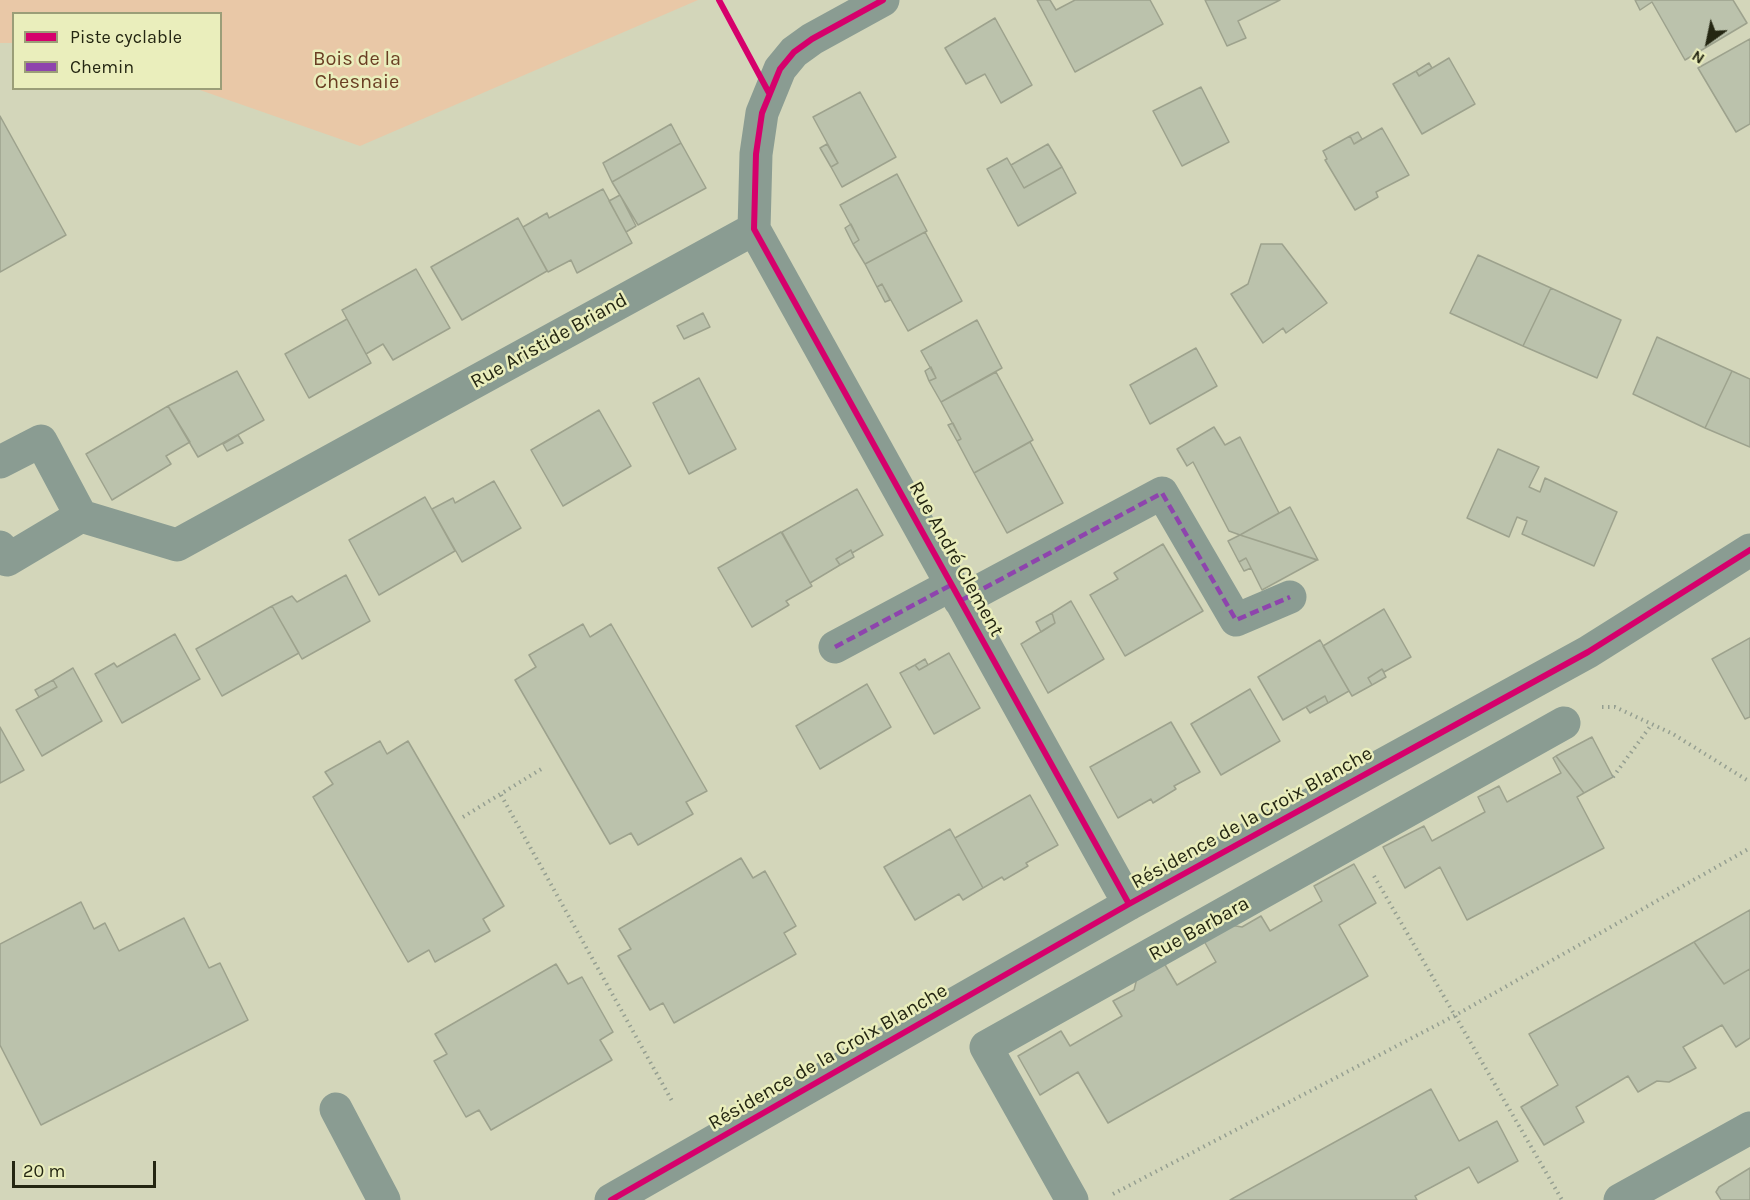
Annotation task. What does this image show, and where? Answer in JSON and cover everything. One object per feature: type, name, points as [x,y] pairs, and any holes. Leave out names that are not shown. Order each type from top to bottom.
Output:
[{"type":"street","points":[[753,230],[756,154],[762,113],[780,69],[794,52],[812,39],[883,0]]},
{"type":"street","name":"Rue Aristide Briand","points":[[81,516],[177,545],[753,230]]},
{"type":"street","name":"Rue André Clement","points":[[753,230],[1129,904]]},
{"type":"street","points":[[0,462],[40,441],[81,516],[7,560],[0,547]]},
{"type":"street","points":[[835,647],[956,593],[1162,493],[1236,620],[1290,597]]},
{"type":"street","name":"Résidence de la Croix Blanche","points":[[610,1200],[658,1189],[1129,904],[1588,652],[1750,550]]},
{"type":"street","name":"Rue Barbara","points":[[1072,1200],[986,1047],[1354,843],[1564,723]]},
{"type":"street","points":[[336,1109],[384,1200]]},
{"type":"street","points":[[1640,1195],[1750,1128]]},
{"type":"path","points":[[1564,723],[1591,706],[1615,707],[1672,734],[1750,782]]},
{"type":"path","points":[[1613,777],[1652,724]]},
{"type":"path","points":[[463,817],[543,768]]},
{"type":"path","points":[[501,795],[672,1101]]},
{"type":"path","points":[[1354,843],[1562,1200]]},
{"type":"path","points":[[1112,1195],[1454,1016],[1750,848]]},
{"type":"green space","name":"Bois de la Chesnaie","points":[[0,0],[698,0],[360,146],[200,90],[222,90],[222,12],[12,12],[12,43],[0,43]]},
{"type":"building","points":[[1037,0],[1050,0],[1056,10],[1075,0],[1150,0],[1163,24],[1075,72]]},
{"type":"building","points":[[1205,0],[1280,0],[1238,21],[1246,38],[1227,46]]},
{"type":"building","points":[[1635,0],[1733,0],[1747,23],[1685,60],[1652,2],[1640,10]]},
{"type":"building","points":[[995,18],[1032,85],[1001,103],[985,74],[966,84],[945,48]]},
{"type":"building","points":[[1750,39],[1750,124],[1736,132],[1698,68]]},
{"type":"building","points":[[1449,58],[1475,104],[1422,134],[1393,84],[1416,71],[1419,76]]},
{"type":"building","points":[[1429,63],[1432,68],[1419,76],[1416,71]]},
{"type":"building","points":[[1201,87],[1229,142],[1182,166],[1153,111]]},
{"type":"building","points":[[860,92],[896,157],[842,187],[831,167],[838,163],[813,117]]},
{"type":"building","points":[[0,116],[66,235],[0,272]]},
{"type":"building","points":[[671,124],[681,143],[612,182],[603,163]]},
{"type":"building","points":[[1382,128],[1409,175],[1376,192],[1378,197],[1355,210],[1325,160],[1327,159],[1323,151],[1350,136],[1354,144]]},
{"type":"building","points":[[1358,132],[1362,139],[1354,144],[1350,136]]},
{"type":"building","points":[[681,143],[706,188],[638,225],[612,182]]},
{"type":"building","points":[[827,144],[838,163],[831,167],[820,148]]},
{"type":"building","points":[[1048,144],[1062,167],[1024,188],[1011,165]]},
{"type":"building","points":[[1007,158],[1024,188],[1062,167],[1076,193],[1018,226],[987,169]]},
{"type":"building","points":[[897,174],[927,231],[865,264],[853,244],[859,240],[840,205]]},
{"type":"building","points":[[603,189],[632,243],[577,273],[571,260],[548,272],[523,227],[547,213],[549,218]]},
{"type":"building","points":[[620,195],[636,226],[626,232],[609,201]]},
{"type":"building","points":[[518,218],[547,271],[462,320],[431,267]]},
{"type":"building","points":[[851,224],[859,240],[853,244],[845,228]]},
{"type":"building","points":[[925,232],[962,301],[908,331],[882,284],[877,287],[865,264]]},
{"type":"building","points":[[1261,244],[1282,244],[1327,303],[1286,333],[1283,328],[1263,343],[1231,294],[1248,284]]},
{"type":"building","points":[[1478,255],[1551,288],[1523,346],[1450,313]]},
{"type":"building","points":[[416,269],[450,328],[393,360],[383,344],[366,354],[342,310]]},
{"type":"building","points":[[882,284],[890,300],[885,302],[877,287]]},
{"type":"building","points":[[1551,288],[1621,320],[1597,378],[1523,346]]},
{"type":"building","points":[[703,313],[710,327],[684,339],[677,326]]},
{"type":"building","points":[[347,319],[371,363],[309,398],[285,354]]},
{"type":"building","points":[[977,320],[1002,368],[941,402],[929,381],[936,378],[921,351]]},
{"type":"building","points":[[1657,337],[1732,371],[1705,428],[1633,394]]},
{"type":"building","points":[[1196,348],[1217,386],[1150,424],[1130,385]]},
{"type":"building","points":[[931,367],[936,378],[929,381],[925,371]]},
{"type":"building","points":[[237,371],[264,420],[198,457],[168,406]]},
{"type":"building","points":[[1732,371],[1750,379],[1750,447],[1705,428]]},
{"type":"building","points":[[996,372],[1033,440],[974,473],[957,441],[961,439],[941,402]]},
{"type":"building","points":[[699,378],[736,449],[689,474],[653,403]]},
{"type":"building","points":[[168,406],[190,442],[166,456],[171,464],[112,500],[86,454]]},
{"type":"building","points":[[599,410],[631,466],[563,506],[531,450]]},
{"type":"building","points":[[953,423],[961,439],[957,441],[948,425]]},
{"type":"building","points":[[1214,427],[1225,445],[1240,437],[1279,513],[1240,535],[1229,531],[1193,462],[1187,466],[1177,449]]},
{"type":"building","points":[[238,435],[243,443],[227,451],[223,444]]},
{"type":"building","points":[[1030,442],[1063,503],[1007,533],[974,473]]},
{"type":"building","points":[[1498,449],[1539,467],[1529,487],[1540,492],[1545,478],[1617,512],[1594,566],[1522,534],[1527,521],[1517,517],[1509,537],[1467,518]]},
{"type":"building","points":[[494,481],[521,528],[462,562],[432,509],[453,498],[455,503]]},
{"type":"building","points":[[857,489],[883,535],[852,553],[851,550],[836,559],[840,565],[810,583],[782,532]]},
{"type":"building","points":[[425,497],[455,551],[379,595],[349,540]]},
{"type":"building","points":[[1290,507],[1318,560],[1240,535]]},
{"type":"building","points":[[781,532],[812,586],[786,601],[789,605],[752,627],[718,568]]},
{"type":"building","points":[[1240,535],[1317,560],[1262,590],[1246,558],[1239,562],[1228,541]]},
{"type":"building","points":[[1163,544],[1203,611],[1125,656],[1090,595],[1118,579],[1114,573]]},
{"type":"building","points":[[851,550],[854,557],[840,565],[836,559]]},
{"type":"building","points":[[1246,558],[1251,568],[1244,571],[1239,562]]},
{"type":"building","points":[[346,575],[370,621],[302,659],[272,606],[292,596],[297,602]]},
{"type":"building","points":[[1071,601],[1104,659],[1048,693],[1021,644],[1055,623],[1052,613]]},
{"type":"building","points":[[272,606],[299,653],[222,696],[196,649]]},
{"type":"building","points":[[1384,609],[1411,657],[1384,672],[1382,669],[1368,678],[1372,685],[1352,696],[1323,646]]},
{"type":"building","points":[[1052,613],[1055,623],[1041,632],[1036,622]]},
{"type":"building","points":[[583,624],[590,637],[611,624],[707,791],[686,802],[693,814],[638,845],[631,833],[610,844],[515,680],[536,667],[529,655]]},
{"type":"building","points":[[175,634],[200,679],[122,723],[95,674],[114,663],[117,667]]},
{"type":"building","points":[[1750,638],[1750,717],[1745,719],[1712,659]]},
{"type":"building","points":[[1320,640],[1349,691],[1328,703],[1325,696],[1283,720],[1258,677]]},
{"type":"building","points":[[949,653],[980,708],[934,734],[900,673],[915,665],[919,670]]},
{"type":"building","points":[[925,659],[928,665],[919,670],[915,665]]},
{"type":"building","points":[[73,668],[102,721],[42,756],[16,710],[57,687],[53,680]]},
{"type":"building","points":[[1382,669],[1386,677],[1372,685],[1368,678]]},
{"type":"building","points":[[53,680],[57,687],[39,697],[35,690]]},
{"type":"building","points":[[867,684],[891,727],[820,769],[796,726]]},
{"type":"building","points":[[1250,689],[1280,741],[1221,775],[1191,724]]},
{"type":"building","points":[[1325,696],[1328,703],[1310,713],[1306,707]]},
{"type":"building","points":[[1171,722],[1200,772],[1174,786],[1176,789],[1153,803],[1151,799],[1118,818],[1090,767]]},
{"type":"building","points":[[0,727],[24,770],[0,783]]},
{"type":"building","points":[[1592,737],[1613,777],[1584,793],[1556,756]]},
{"type":"building","points":[[380,741],[387,754],[408,741],[504,906],[483,919],[490,931],[435,962],[429,950],[408,962],[313,797],[333,784],[325,772]]},
{"type":"building","points":[[1556,756],[1584,793],[1577,797],[1604,848],[1467,920],[1440,867],[1405,888],[1383,847],[1424,826],[1432,841],[1485,812],[1478,797],[1499,786],[1507,802],[1561,773],[1553,758]]},
{"type":"building","points":[[1030,795],[1058,845],[1026,863],[1028,866],[1004,880],[1002,877],[983,888],[955,838]]},
{"type":"building","points":[[950,829],[983,888],[963,900],[959,894],[915,920],[884,867]]},
{"type":"building","points":[[741,858],[753,878],[765,871],[796,926],[784,933],[796,954],[674,1023],[663,1003],[650,1010],[618,956],[631,949],[619,929]]},
{"type":"building","points":[[1354,864],[1376,903],[1339,925],[1368,976],[1108,1123],[1078,1072],[1040,1095],[1018,1056],[1061,1031],[1070,1046],[1122,1016],[1113,1001],[1134,990],[1137,978],[1164,963],[1177,985],[1216,962],[1204,941],[1230,925],[1242,927],[1261,916],[1270,931],[1322,901],[1314,886]]},
{"type":"building","points":[[81,902],[94,929],[105,923],[119,951],[184,918],[209,968],[220,963],[248,1020],[41,1125],[0,1045],[0,944]]},
{"type":"building","points":[[1750,910],[1750,969],[1724,984],[1694,942]]},
{"type":"building","points":[[1694,942],[1724,984],[1750,969],[1750,1038],[1736,1047],[1722,1025],[1683,1047],[1696,1068],[1669,1082],[1657,1081],[1638,1092],[1628,1076],[1576,1107],[1584,1122],[1544,1145],[1521,1107],[1558,1085],[1529,1034]]},
{"type":"building","points":[[556,964],[568,984],[582,977],[613,1032],[600,1040],[612,1060],[491,1130],[479,1110],[466,1117],[434,1061],[447,1054],[435,1034]]},
{"type":"building","points":[[1431,1089],[1459,1141],[1497,1121],[1518,1161],[1478,1183],[1469,1167],[1415,1196],[1417,1200],[1230,1200]]},
{"type":"building","points":[[1750,1168],[1750,1200],[1721,1200],[1716,1192],[1719,1187]]},
{"type":"marked path","points":[[960,601],[1162,493],[1236,620],[1290,597]]},
{"type":"marked path","points":[[835,647],[951,585]]},
{"type":"cycle path","points":[[719,0],[769,93]]},
{"type":"cycle path","points":[[883,0],[812,39],[794,52],[780,69],[762,113],[756,154],[754,229],[1129,904]]},
{"type":"cycle path","points":[[611,1200],[1129,904],[1588,652],[1750,550]]}]
